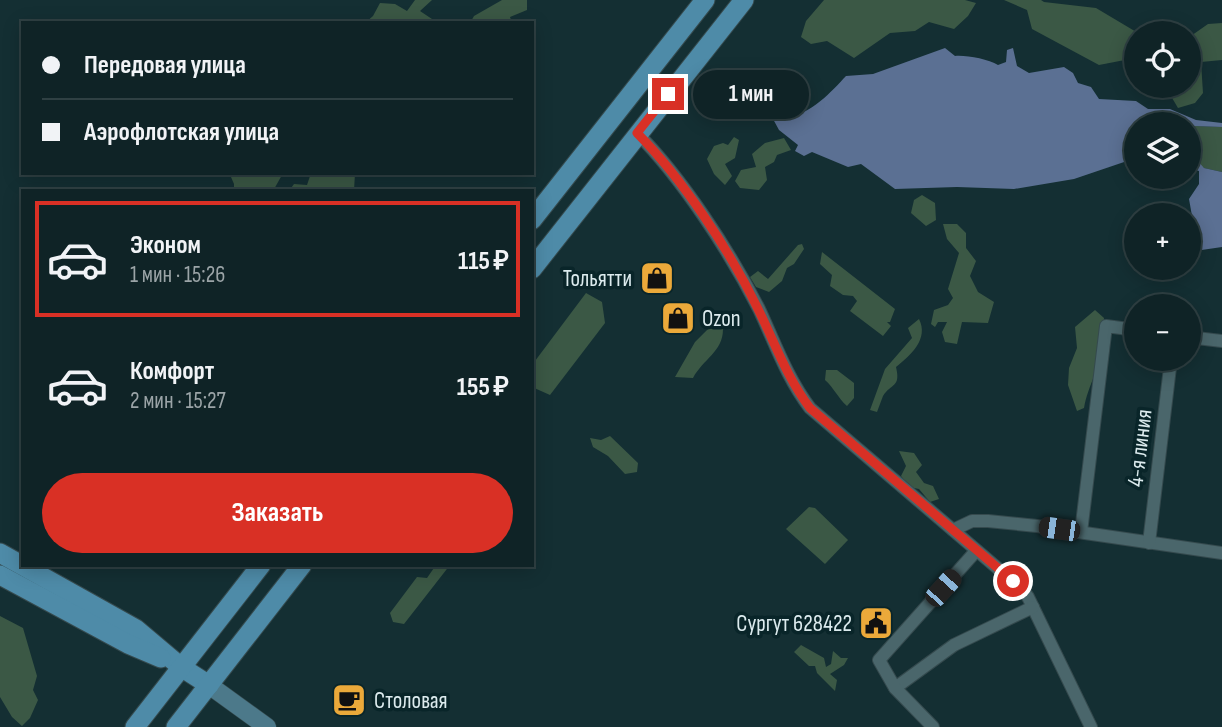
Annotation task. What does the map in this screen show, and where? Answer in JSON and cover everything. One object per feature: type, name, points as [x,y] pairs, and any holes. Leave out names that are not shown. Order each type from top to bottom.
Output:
[{"type":"main road","points":[[534,217],[705,0]]},
{"type":"main road","points":[[534,266],[744,0]]},
{"type":"main road","points":[[0,553],[21,565]]},
{"type":"main road","points":[[25,567],[136,629],[181,667],[267,727]]},
{"type":"main road","points":[[135,727],[259,567]]},
{"type":"main road","points":[[176,727],[300,567]]},
{"type":"main road","points":[[0,575],[128,644],[181,667]]},
{"type":"street","points":[[637,133],[665,162],[726,251],[759,309],[794,388],[810,408],[1022,589],[1091,727]]},
{"type":"street","points":[[1081,532],[1106,326],[1124,328]]},
{"type":"street","points":[[1201,339],[1222,341]]},
{"type":"street","name":"4-я линия","points":[[1149,543],[1170,371]]},
{"type":"street","points":[[953,530],[964,523],[988,521],[1222,553]]},
{"type":"street","points":[[933,727],[895,688],[879,660],[976,551]]},
{"type":"street","points":[[895,688],[954,645],[1033,607]]},
{"type":"green space","points":[[415,0],[432,0],[420,11],[435,21],[367,21],[380,3],[395,4],[407,11]]},
{"type":"green space","points":[[502,0],[527,0],[527,10],[510,17],[511,21],[471,21],[474,16]]},
{"type":"green space","points":[[824,0],[965,0],[976,3],[968,16],[954,29],[929,22],[915,31],[890,33],[854,58],[827,41],[811,44],[801,37],[806,21]]},
{"type":"green space","points":[[1004,0],[1041,0],[1096,8],[1124,25],[1124,60],[1099,65],[1032,29],[1027,10]]},
{"type":"green space","points":[[1222,23],[1222,60],[1201,62],[1201,29],[1208,24]]},
{"type":"green space","points":[[1201,62],[1203,93],[1201,96]]},
{"type":"green space","points":[[1172,98],[1199,98],[1195,103],[1178,108]]},
{"type":"green space","points":[[1201,126],[1222,127],[1222,172],[1201,166]]},
{"type":"green space","points":[[734,137],[739,140],[735,158],[725,164],[732,176],[725,185],[714,174],[707,159],[714,146],[723,143],[728,145]]},
{"type":"green space","points":[[784,138],[791,150],[777,155],[774,162],[765,167],[767,180],[759,190],[740,188],[735,181],[741,170],[756,167],[752,154],[765,143]]},
{"type":"green space","points":[[282,175],[274,189],[234,189],[231,177]]},
{"type":"green space","points":[[355,175],[354,189],[290,189],[294,184],[307,185],[310,176]]},
{"type":"green space","points":[[922,195],[935,203],[936,220],[926,226],[911,213],[914,200]]},
{"type":"green space","points":[[943,224],[957,224],[966,233],[966,248],[976,261],[970,276],[978,292],[994,302],[988,323],[962,322],[957,344],[945,342],[942,332],[947,322],[938,322],[935,327],[931,324],[934,310],[948,305],[953,298],[948,289],[959,253],[947,239]]},
{"type":"green space","points":[[802,244],[804,249],[794,264],[787,268],[782,281],[769,292],[756,287],[750,277],[758,271],[768,279],[798,245]]},
{"type":"green space","points":[[822,252],[895,309],[890,322],[887,322],[891,326],[883,336],[850,311],[857,301],[853,296],[843,295],[830,286],[832,275],[820,264]]},
{"type":"green space","points":[[586,293],[602,302],[605,323],[550,395],[534,388],[534,362]]},
{"type":"green space","points":[[1095,310],[1104,318],[1099,354],[1084,408],[1077,411],[1068,385],[1069,368],[1077,348],[1075,327]]},
{"type":"green space","points":[[919,319],[922,333],[917,346],[896,367],[896,382],[883,396],[877,412],[870,410],[885,369],[912,338],[908,328]]},
{"type":"green space","points":[[709,328],[723,329],[716,350],[693,378],[675,377],[695,342]]},
{"type":"green space","points":[[826,370],[837,370],[854,383],[854,398],[847,406],[825,380]]},
{"type":"green space","points":[[610,436],[638,463],[637,472],[625,474],[608,456],[593,447],[590,438],[601,440]]},
{"type":"green space","points":[[899,451],[914,453],[922,465],[916,472],[924,483],[933,486],[939,499],[930,502],[919,489],[909,487],[901,476],[906,466]]},
{"type":"green space","points":[[809,507],[815,508],[848,540],[825,564],[786,529]]},
{"type":"green space","points":[[435,567],[448,567],[404,624],[393,622],[390,613],[417,577],[427,578]]},
{"type":"green space","points":[[0,616],[23,628],[37,676],[33,690],[38,700],[30,718],[22,726],[12,717],[0,697]]},
{"type":"green space","points":[[801,645],[824,658],[826,667],[831,664],[833,651],[841,658],[848,658],[844,665],[830,674],[837,680],[835,691],[817,673],[815,666],[809,666],[794,652]]},
{"type":"water","points":[[945,48],[955,56],[977,58],[998,65],[1006,62],[1007,50],[1013,48],[1017,66],[1029,73],[1064,67],[1073,73],[1078,83],[1091,87],[1099,99],[1136,101],[1148,109],[1170,109],[1177,112],[1124,112],[1124,162],[1074,179],[1014,189],[895,189],[861,164],[848,167],[812,152],[804,156],[795,151],[798,145],[779,130],[773,119],[776,114],[796,115],[815,106],[846,76],[873,74]]},
{"type":"water","points":[[1201,121],[1222,123],[1222,127],[1201,126]]},
{"type":"water","points":[[1201,165],[1204,168],[1222,172],[1222,247],[1201,250],[1201,203],[1190,203],[1189,199],[1196,189],[1201,189]]},
{"type":"place","name":"Тольятти","points":[[657,278]]},
{"type":"place","name":"Ozon","points":[[678,318]]},
{"type":"place","name":"Сургут 628422","points":[[876,623]]},
{"type":"place","name":"Столовая","points":[[349,700]]},
{"type":"route","points":[[668,94],[637,133],[665,162],[726,251],[759,309],[794,388],[810,408],[1013,581]]}]
